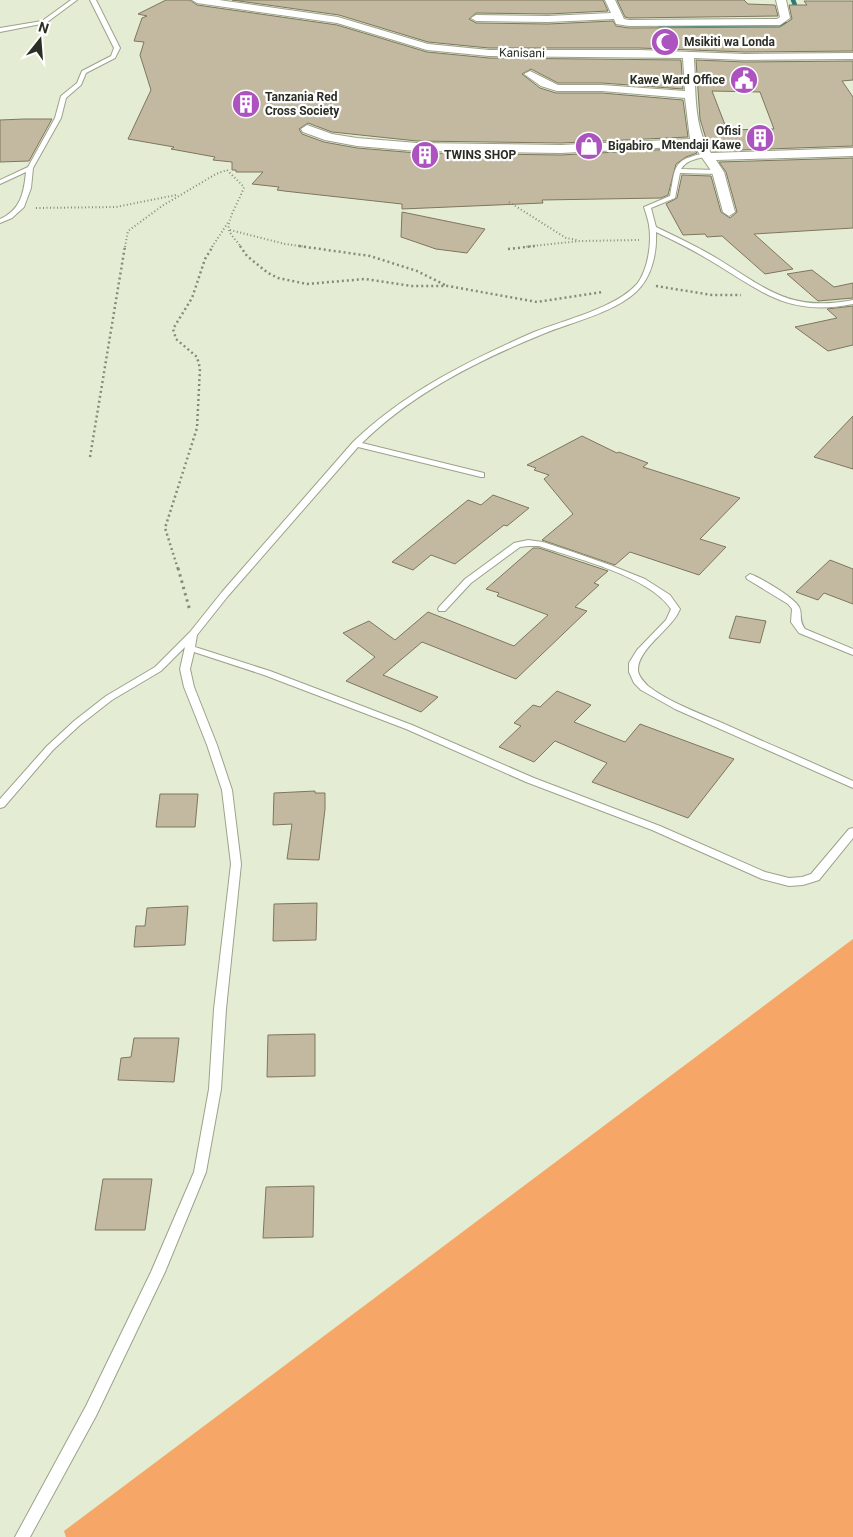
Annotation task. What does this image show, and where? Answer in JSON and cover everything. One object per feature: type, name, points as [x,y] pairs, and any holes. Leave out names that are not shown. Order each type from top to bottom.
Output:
[{"type":"street","name":"Kanisani","points":[[197,0],[338,20],[427,48],[488,53],[853,56]]},
{"type":"street","points":[[269,11],[280,0]]},
{"type":"street","points":[[610,0],[620,22],[629,23],[780,22],[785,18],[781,0]]},
{"type":"street","points":[[476,18],[548,19],[616,16]]},
{"type":"street","points":[[688,56],[697,142],[718,172],[729,212]]},
{"type":"street","points":[[530,74],[545,84],[557,88],[602,88],[691,95]]},
{"type":"street","points":[[307,129],[342,140],[417,147],[561,149],[697,142]]},
{"type":"street","points":[[707,156],[853,152]]},
{"type":"lane","points":[[0,30],[40,23],[74,0]]},
{"type":"lane","points":[[0,221],[10,217],[21,207],[28,188],[30,168],[58,118],[62,97],[78,84],[84,72],[113,57],[117,48],[93,0]]},
{"type":"lane","points":[[0,805],[50,748],[77,723],[109,698],[158,669],[193,634],[225,594],[356,444],[373,425],[391,410],[457,372],[510,346],[613,303],[637,286],[650,258],[654,228],[647,207],[674,197],[677,171],[682,162],[688,158],[707,156]]},
{"type":"lane","points":[[0,182],[30,168]]},
{"type":"lane","points":[[677,171],[718,172]]},
{"type":"lane","points":[[654,228],[692,246],[758,289],[788,302],[812,306],[830,306],[853,302]]},
{"type":"lane","points":[[356,444],[480,475]]},
{"type":"lane","points":[[442,609],[468,581],[517,545],[528,543],[540,544],[624,574],[655,588],[667,597],[676,609],[673,619],[648,642],[635,660],[632,672],[637,682],[650,692],[678,706],[853,785]]},
{"type":"lane","points":[[750,577],[791,602],[796,609],[796,622],[802,631],[853,652]]},
{"type":"lane","points":[[22,1537],[91,1411],[158,1272],[200,1172],[216,1089],[220,1009],[236,864],[227,790],[212,745],[189,687],[185,670],[193,634]]},
{"type":"lane","points":[[189,648],[267,673],[409,727],[530,780],[656,828],[762,875],[789,882],[803,881],[814,877],[853,831]]},
{"type":"path","points":[[90,457],[128,231],[151,211],[178,194],[218,172],[226,170],[236,177],[244,187],[241,198],[205,259],[192,298],[174,329],[176,339],[197,357],[200,368],[198,428],[165,528],[188,599],[193,634]]},
{"type":"path","points":[[21,207],[83,209],[116,206],[178,194]]},
{"type":"path","points":[[509,202],[566,238],[580,241]]},
{"type":"path","points":[[229,220],[229,230],[247,256],[268,274],[307,284],[365,279],[412,286],[448,286],[537,302],[637,286],[684,289],[712,296],[739,295],[758,289]]},
{"type":"path","points":[[229,230],[286,244],[370,256],[417,271],[448,286]]},
{"type":"path","points":[[508,249],[580,241],[652,241]]},
{"type":"shaded area","points":[[853,939],[853,1537],[66,1537],[64,1531]]},
{"type":"building","points":[[166,0],[190,0],[197,5],[337,25],[427,52],[489,58],[681,60],[683,89],[602,83],[558,83],[531,69],[522,74],[540,88],[556,93],[602,93],[683,100],[688,137],[561,143],[417,141],[332,132],[308,123],[299,129],[302,134],[324,142],[357,148],[417,153],[561,155],[693,148],[697,153],[686,157],[676,164],[668,195],[661,198],[542,200],[543,203],[402,209],[402,204],[284,191],[277,190],[279,187],[252,184],[263,172],[236,172],[236,170],[232,170],[232,162],[213,160],[215,157],[128,139],[151,90],[140,55],[144,42],[134,41],[142,18],[147,16],[138,14]]},
{"type":"building","points":[[232,0],[603,0],[608,11],[548,14],[476,13],[469,19],[476,23],[548,24],[613,21],[616,26],[629,28],[780,27],[792,19],[789,5],[807,5],[804,1],[853,1],[853,51],[745,52],[639,48],[489,48],[428,42],[339,15]]},
{"type":"building","points":[[617,0],[744,0],[748,4],[775,5],[778,16],[629,18],[625,17]]},
{"type":"building","points":[[696,60],[745,62],[853,61],[853,80],[842,81],[853,97],[853,146],[712,151],[707,142],[700,119]],"holes":[[[712,91],[760,92],[774,129],[727,130]]]},
{"type":"building","points":[[52,119],[29,161],[0,162],[0,120]]},
{"type":"building","points":[[853,158],[853,228],[754,234],[793,269],[765,274],[722,236],[707,237],[705,234],[683,235],[666,204],[677,198],[682,175],[711,176],[721,212],[730,218],[737,212],[726,172],[719,162]]},
{"type":"building","points":[[402,212],[485,229],[467,253],[436,249],[401,237]]},
{"type":"building","points":[[812,270],[834,287],[853,283],[853,298],[818,301],[787,274]]},
{"type":"building","points":[[853,306],[853,345],[828,351],[795,327],[837,318],[827,309]]},
{"type":"building","points":[[853,416],[853,469],[814,457]]},
{"type":"building","points":[[582,436],[617,453],[619,452],[648,463],[643,467],[740,498],[700,539],[726,547],[699,575],[630,552],[615,565],[542,540],[573,514],[544,479],[549,475],[534,470],[536,468],[527,465]]},
{"type":"building","points":[[493,495],[529,508],[507,526],[504,525],[455,564],[431,555],[413,570],[392,562],[468,500],[481,505]]},
{"type":"building","points":[[533,548],[539,548],[608,571],[594,583],[599,585],[575,607],[587,611],[516,679],[422,642],[383,675],[438,697],[421,712],[346,681],[375,657],[343,633],[369,621],[395,640],[428,612],[514,646],[548,615],[497,596],[499,593],[486,589]]},
{"type":"building","points":[[830,560],[853,569],[853,604],[824,593],[818,600],[796,592]]},
{"type":"building","points":[[736,616],[766,621],[760,643],[729,638]]},
{"type":"building","points":[[557,691],[591,705],[574,722],[625,742],[640,724],[734,759],[688,818],[592,782],[607,763],[555,741],[534,762],[499,747],[521,726],[514,723],[533,705],[540,707]]},
{"type":"building","points":[[315,791],[315,793],[325,793],[319,860],[287,859],[292,824],[273,825],[274,793]]},
{"type":"building","points":[[160,794],[198,794],[195,827],[156,827]]},
{"type":"building","points":[[317,903],[316,940],[273,941],[274,904]]},
{"type":"building","points":[[188,906],[185,945],[134,947],[136,926],[145,926],[147,908]]},
{"type":"building","points":[[315,1034],[315,1076],[267,1077],[268,1035]]},
{"type":"building","points":[[134,1038],[179,1038],[174,1082],[118,1080],[121,1058],[131,1057]]},
{"type":"building","points":[[103,1179],[152,1179],[145,1230],[95,1230]]},
{"type":"building","points":[[314,1186],[313,1237],[263,1238],[266,1187]]},
{"type":"waterway","points":[[793,0],[798,13]]},
{"type":"waterway","points":[[660,25],[789,24],[793,21]]},
{"type":"place","name":"Msikiti wa Londa","points":[[665,42]]},
{"type":"place","name":"Kawe Ward Office","points":[[744,80]]},
{"type":"place","name":"Tanzania Red Cross Society","points":[[246,104]]},
{"type":"place","name":"Ofisi Mtendaji Kawe","points":[[760,138]]},
{"type":"place","name":"Bigabiro","points":[[589,146]]},
{"type":"place","name":"TWINS SHOP","points":[[425,155]]}]
